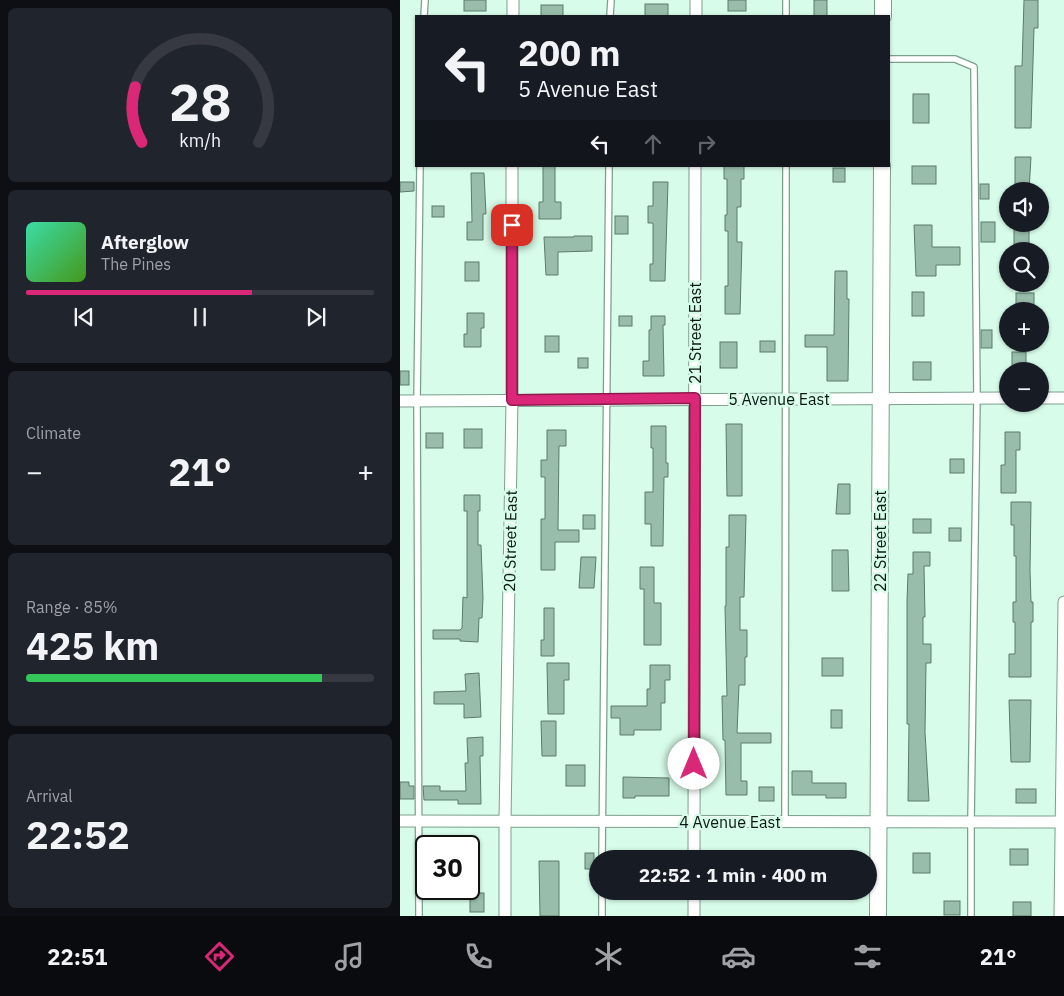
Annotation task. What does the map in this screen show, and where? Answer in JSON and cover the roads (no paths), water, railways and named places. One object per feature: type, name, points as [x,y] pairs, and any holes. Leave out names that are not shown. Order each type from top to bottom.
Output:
[{"type":"street","points":[[513,0],[513,15]]},
{"type":"street","points":[[696,0],[696,15]]},
{"type":"street","points":[[882,15],[883,0]]},
{"type":"street","name":"20 Street East","points":[[506,916],[505,820],[512,400],[512,167]]},
{"type":"street","name":"21 Street East","points":[[694,850],[695,167]]},
{"type":"street","name":"22 Street East","points":[[878,916],[882,167]]},
{"type":"street","name":"5 Avenue East","points":[[400,401],[695,398],[787,400],[999,398]]},
{"type":"street","points":[[1049,398],[1064,398]]},
{"type":"street","points":[[1060,916],[1064,602]]},
{"type":"street","name":"4 Avenue East","points":[[400,821],[1060,822]]},
{"type":"street","points":[[694,900],[694,916]]},
{"type":"lane","points":[[424,15],[425,0]]},
{"type":"lane","points":[[610,15],[611,0]]},
{"type":"lane","points":[[786,0],[786,15]]},
{"type":"lane","points":[[890,59],[956,58],[974,68],[977,398],[971,916]]},
{"type":"lane","points":[[419,916],[418,400],[420,167]]},
{"type":"lane","points":[[602,850],[609,167]]},
{"type":"lane","points":[[785,822],[786,167]]},
{"type":"lane","points":[[602,900],[602,916]]}]
